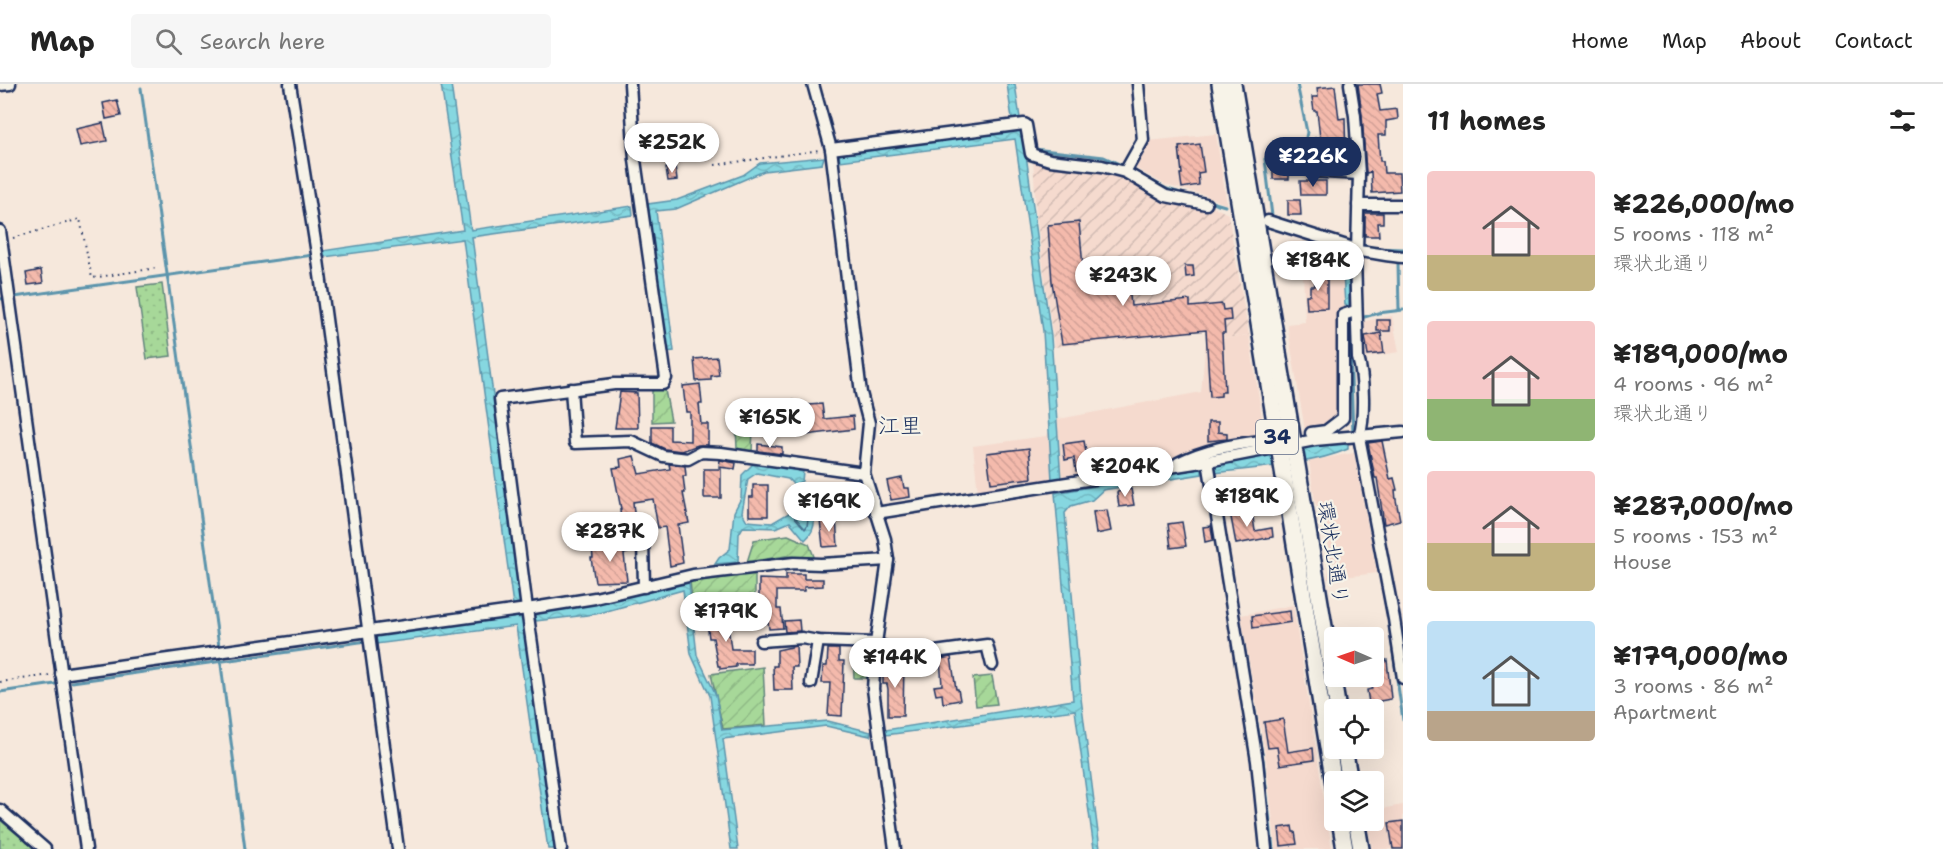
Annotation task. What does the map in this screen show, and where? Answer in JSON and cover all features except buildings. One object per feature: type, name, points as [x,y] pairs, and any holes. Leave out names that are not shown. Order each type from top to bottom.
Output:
[{"type":"highway","name":"環状北通り","points":[[1220,84],[1286,445],[1336,699]]},
{"type":"highway","name":"環状北通り","points":[[1233,84],[1256,226],[1332,771]]},
{"type":"highway","points":[[1342,831],[1345,849]]},
{"type":"highway","points":[[1358,831],[1361,849]]},
{"type":"street","points":[[0,85],[10,84]]},
{"type":"street","points":[[290,84],[318,260],[398,849]]},
{"type":"street","points":[[561,849],[500,399],[614,384],[663,384],[666,378],[635,160],[630,84]]},
{"type":"street","points":[[813,84],[831,154],[861,393],[869,423],[864,473],[885,539],[888,560],[876,643],[873,689],[895,849]]},
{"type":"street","points":[[1128,168],[1143,140],[1138,84]]},
{"type":"street","points":[[1350,84],[1359,174],[1355,258],[1358,358],[1362,368],[1362,427],[1354,437]]},
{"type":"street","points":[[831,154],[1024,124],[1031,149],[1050,160],[1128,168],[1166,196],[1206,204]]},
{"type":"street","points":[[1310,171],[1359,174]]},
{"type":"street","points":[[1358,205],[1403,205]]},
{"type":"street","points":[[1268,221],[1350,247],[1356,246],[1403,257]]},
{"type":"street","points":[[1,236],[6,293],[86,849]]},
{"type":"street","points":[[1311,433],[1326,430],[1342,418],[1343,315],[1356,317]]},
{"type":"street","points":[[571,389],[575,443],[631,441],[663,456],[688,459],[701,452],[721,453],[864,473]]},
{"type":"street","points":[[876,513],[1208,461],[1315,440],[1403,432]]},
{"type":"street","points":[[1354,437],[1399,618],[1403,678]]},
{"type":"street","points":[[1173,466],[1195,454],[1215,448],[1260,441]]},
{"type":"street","points":[[1208,461],[1257,761],[1266,849]]},
{"type":"street","points":[[643,540],[644,587]]},
{"type":"street","points":[[61,674],[368,632],[528,616],[693,575],[794,563],[821,564],[888,560]]},
{"type":"street","points":[[761,641],[802,638],[818,641],[876,643],[905,656],[987,645],[992,665]]},
{"type":"street","points":[[811,683],[818,641]]},
{"type":"street","points":[[0,810],[45,849]]},
{"type":"path","points":[[715,165],[831,154]]},
{"type":"path","points":[[1,236],[80,219],[92,278],[157,268]]},
{"type":"path","points":[[0,682],[61,674]]},
{"type":"shaded area","points":[[1216,134],[1227,205],[1205,195],[1165,185],[1135,168],[1148,141]]},
{"type":"shaded area","points":[[1033,158],[1125,174],[1166,198],[1208,204],[1228,214],[1249,335],[1206,340],[1205,331],[1054,347],[1036,214]]},
{"type":"shaded area","points":[[1313,262],[1344,270],[1347,304],[1360,322],[1392,316],[1399,352],[1363,358],[1340,321],[1340,409],[1327,423],[1305,430],[1287,324],[1305,322],[1303,273]]},
{"type":"shaded area","points":[[1249,335],[1265,436],[1202,449],[1171,462],[978,493],[973,446],[1046,436],[1059,419],[1201,392],[1206,340]]},
{"type":"shaded area","points":[[1354,453],[1377,573],[1327,579],[1331,562],[1326,524],[1315,503],[1309,461]]},
{"type":"shaded area","points":[[1293,605],[1324,799],[1324,831],[1329,831],[1332,849],[1276,849],[1266,760],[1241,615]]},
{"type":"shaded area","points":[[1403,805],[1403,849],[1372,849],[1369,831],[1384,831],[1384,808]]},
{"type":"green space","points":[[162,284],[171,356],[147,359],[137,287]]},
{"type":"green space","points":[[652,390],[665,390],[671,421],[652,422]]},
{"type":"green space","points":[[792,400],[777,428],[753,428],[752,452],[737,448],[736,427],[743,423],[745,403]]},
{"type":"green space","points":[[788,535],[809,544],[815,559],[786,556],[747,562],[754,540]]},
{"type":"green space","points":[[755,572],[755,604],[693,610],[690,581]]},
{"type":"green space","points":[[870,647],[867,678],[854,678],[853,648]]},
{"type":"green space","points":[[763,667],[766,725],[723,729],[711,674]]},
{"type":"green space","points":[[992,676],[997,704],[976,706],[973,678]]},
{"type":"green space","points":[[0,820],[35,849],[0,849]]},
{"type":"water","points":[[441,84],[451,84],[471,230],[632,206],[633,215],[472,237],[521,604],[513,605],[463,239],[324,257],[322,251],[463,230]]},
{"type":"water","points":[[1007,84],[1015,84],[1020,118],[1012,119]]},
{"type":"water","points":[[1019,130],[1023,133],[1051,337],[1061,480],[1052,480],[1043,331],[1015,139],[840,161],[839,154]]},
{"type":"water","points":[[824,157],[822,164],[764,171],[676,209],[656,211],[674,351],[666,352],[648,204],[677,200],[743,175],[760,163]]},
{"type":"water","points":[[1317,243],[1331,248],[1349,267],[1349,306],[1345,305],[1343,274],[1339,269],[1318,266],[1314,259]]},
{"type":"water","points":[[1348,445],[1348,449],[1317,459],[1214,473],[1213,465],[1309,446]]},
{"type":"water","points":[[753,464],[771,465],[803,472],[802,481],[794,485],[788,479],[757,473],[748,479],[742,512],[747,521],[772,523],[789,513],[792,500],[808,495],[814,513],[814,525],[805,540],[790,522],[776,528],[743,527],[739,534],[738,562],[715,564],[730,549],[734,512],[741,498],[742,475]]},
{"type":"water","points":[[1202,468],[1202,474],[1103,490],[1092,500],[1071,506],[1065,513],[1081,698],[1100,849],[1094,849],[1075,710],[886,735],[885,730],[1073,700],[1055,493]]},
{"type":"water","points":[[689,583],[697,655],[716,695],[722,730],[828,721],[871,732],[870,736],[826,726],[723,739],[738,849],[731,849],[710,696],[691,654],[683,590],[596,614],[536,621],[534,614],[594,604]]},
{"type":"water","points":[[524,616],[556,849],[548,849],[516,626],[376,644],[375,635]]},
{"type":"waterway","points":[[1297,84],[1307,132],[1304,148],[1265,159],[1272,216],[1300,226]]},
{"type":"waterway","points":[[141,88],[219,646]]},
{"type":"waterway","points":[[1034,149],[1104,157],[1126,167]]},
{"type":"waterway","points":[[1132,170],[1167,189],[1225,206]]},
{"type":"waterway","points":[[1361,244],[1372,248],[1403,249]]},
{"type":"waterway","points":[[0,299],[313,255]]},
{"type":"waterway","points":[[1398,263],[1399,310]]},
{"type":"waterway","points":[[1361,318],[1403,310]]},
{"type":"waterway","points":[[1353,433],[1349,322],[1355,321]]},
{"type":"waterway","points":[[1354,440],[1388,617],[1403,720]]},
{"type":"waterway","points":[[1223,522],[1263,760],[1273,849]]},
{"type":"waterway","points":[[72,682],[367,641]]},
{"type":"waterway","points":[[220,657],[245,849]]},
{"type":"waterway","points":[[0,692],[55,684]]},
{"type":"tunnel","points":[[1261,441],[1311,433]]},
{"type":"district","name":"江里","points":[[900,425]]}]
